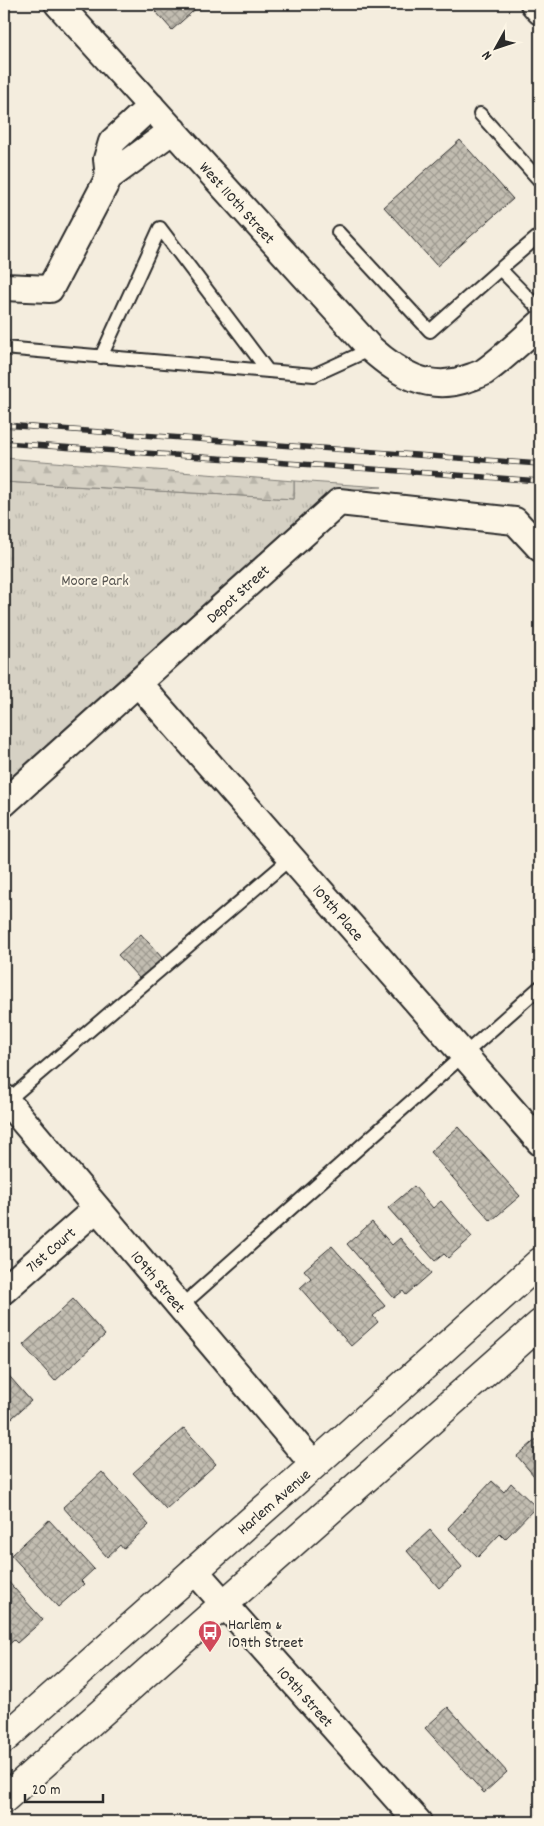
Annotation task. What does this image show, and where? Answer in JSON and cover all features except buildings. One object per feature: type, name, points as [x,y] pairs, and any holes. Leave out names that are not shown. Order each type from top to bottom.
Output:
[{"type":"main road","name":"Harlem Avenue","points":[[4,1739],[314,1466],[540,1262]]},
{"type":"main road","points":[[4,1798],[540,1324]]},
{"type":"street","name":"West 110th Street","points":[[58,4],[371,349],[387,363],[406,375],[431,383],[454,383],[482,373],[540,324]]},
{"type":"street","points":[[534,4],[540,10]]},
{"type":"street","points":[[109,177],[108,159],[112,142],[151,106]]},
{"type":"street","points":[[4,287],[50,288],[109,177],[173,130]]},
{"type":"street","name":"Depot Street","points":[[4,802],[339,502],[515,520],[540,548]]},
{"type":"street","name":"109th Place","points":[[138,683],[540,1142]]},
{"type":"street","name":"109th Street","points":[[5,1099],[314,1466]]},
{"type":"street","name":"71st Court","points":[[4,1290],[97,1208]]},
{"type":"street","name":"109th Street","points":[[194,1570],[418,1822]]},
{"type":"lane","points":[[480,114],[540,181]]},
{"type":"lane","points":[[102,357],[160,228],[268,371]]},
{"type":"lane","points":[[338,232],[430,331],[540,235]]},
{"type":"lane","points":[[500,269],[540,310]]},
{"type":"lane","points":[[4,348],[314,375],[371,349]]},
{"type":"lane","points":[[5,1099],[291,858]]},
{"type":"lane","points":[[180,1306],[540,987]]},
{"type":"green space","points":[[4,458],[294,481],[294,499],[4,482]]},
{"type":"green space","name":"Moore Park","points":[[294,481],[382,487],[343,492],[308,510],[4,783],[4,482],[294,499]]},
{"type":"railway","points":[[4,425],[540,464]]},
{"type":"railway","points":[[4,443],[540,481]]},
{"type":"place","name":"Harlem & 109th Street","points":[[210,1653]]}]
